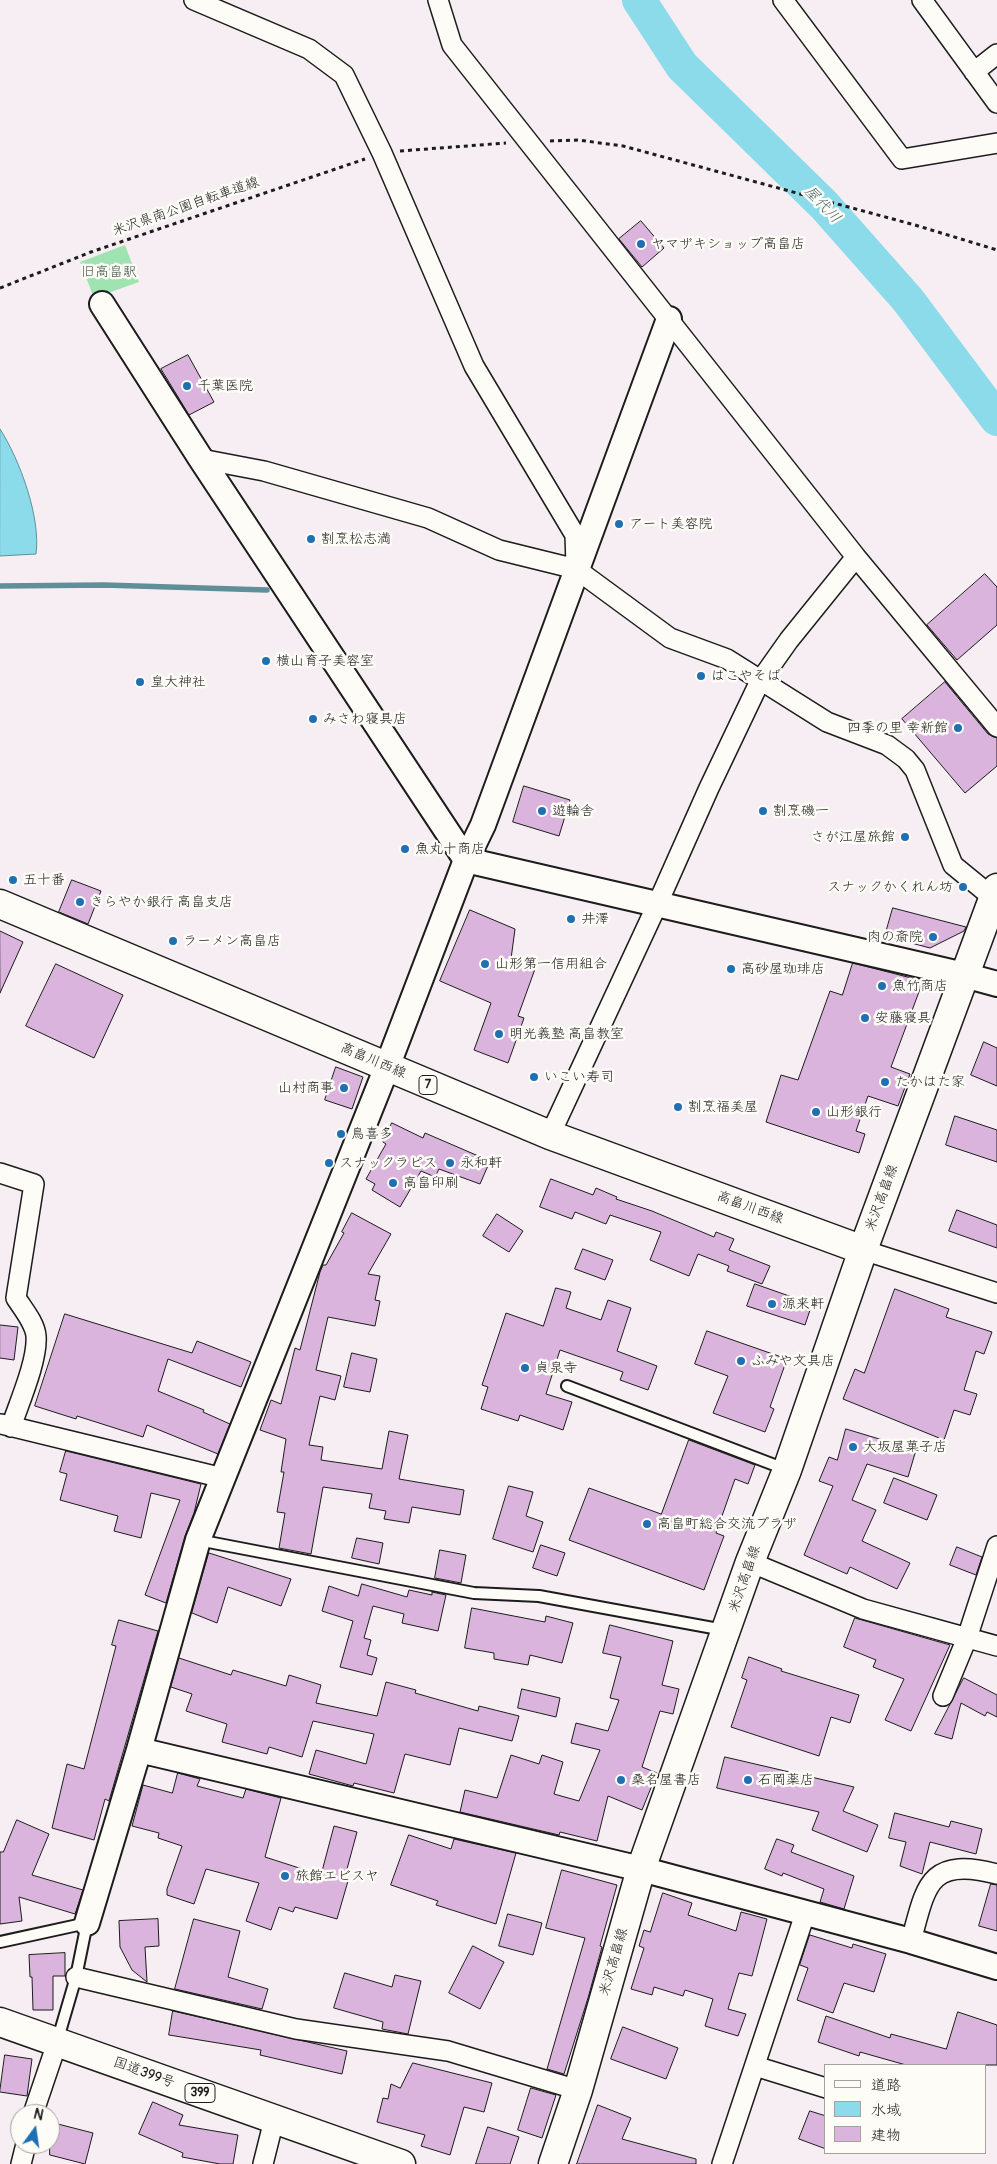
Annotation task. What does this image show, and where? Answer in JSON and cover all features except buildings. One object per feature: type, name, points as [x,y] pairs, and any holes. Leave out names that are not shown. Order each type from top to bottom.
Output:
[{"type":"main road","name":"米沢高畠線","points":[[553,2164],[578,2090],[641,1869],[750,1562],[787,1470],[863,1250],[995,893]]},
{"type":"main road","name":"高畠川西線","points":[[0,904],[550,1135],[863,1250]]},
{"type":"main road","name":"国道399号","points":[[0,2022],[400,2164]]},
{"type":"street","points":[[194,0],[309,49],[344,75],[382,153],[474,366],[575,535],[576,569]]},
{"type":"street","points":[[438,0],[452,46],[856,557],[997,727]]},
{"type":"street","points":[[783,0],[902,159],[997,144]]},
{"type":"street","points":[[922,0],[997,103]]},
{"type":"street","points":[[974,72],[997,54]]},
{"type":"street","points":[[102,304],[201,459],[466,860],[964,974],[997,984]]},
{"type":"street","points":[[86,1923],[139,1750],[198,1540],[387,1067],[466,860],[483,825],[669,319]]},
{"type":"street","points":[[201,459],[264,471],[428,518],[499,550],[576,569],[670,638],[726,659],[827,722],[887,745],[906,759],[915,770],[953,865],[995,893]]},
{"type":"street","points":[[550,1135],[760,681],[789,640],[856,557]]},
{"type":"street","points":[[0,1173],[34,1184],[16,1298],[28,1316],[36,1336],[32,1363],[6,1425],[224,1478]]},
{"type":"street","points":[[863,1250],[997,1293]]},
{"type":"street","points":[[943,1696],[967,1638],[997,1546]]},
{"type":"street","points":[[750,1562],[862,1609],[934,1627],[997,1646]]},
{"type":"street","points":[[139,1750],[641,1869],[911,1941],[997,1967]]},
{"type":"street","points":[[911,1941],[924,1893],[936,1876],[954,1870],[976,1869],[997,1874]]},
{"type":"street","points":[[722,2164],[804,1914]]},
{"type":"street","points":[[76,1977],[296,2029],[448,2052],[578,2090]]},
{"type":"street","points":[[36,2104],[56,2042]]},
{"type":"street","points":[[755,2066],[824,2087]]},
{"type":"street","points":[[264,2164],[274,2120]]},
{"type":"lane","points":[[567,1386],[787,1470]]},
{"type":"lane","points":[[198,1540],[474,1593],[539,1596],[727,1630]]},
{"type":"lane","points":[[0,1942],[86,1923],[76,1977],[56,2042]]},
{"type":"path","name":"米沢県南公園自転車道線","points":[[0,288],[91,252],[382,153]]},
{"type":"path","points":[[665,158],[915,225],[997,250]]},
{"type":"green space","name":"旧高畠駅","points":[[125,245],[139,282],[94,298],[80,262]]},
{"type":"water","points":[[0,429],[15,457],[32,507],[37,540],[36,554],[0,556]]},
{"type":"waterway","name":"屋代川","points":[[639,0],[682,66],[824,205],[908,300],[997,419]]},
{"type":"waterway","points":[[0,586],[104,585],[267,590]]},
{"type":"place","name":"ヤマザキショップ高畠店","points":[[641,244]]},
{"type":"place","name":"千葉医院","points":[[187,386]]},
{"type":"place","name":"アート美容院","points":[[619,524]]},
{"type":"place","name":"割烹松志満","points":[[311,539]]},
{"type":"place","name":"横山育子美容室","points":[[266,661]]},
{"type":"place","name":"はこやそば","points":[[701,676]]},
{"type":"place","name":"皇大神社","points":[[140,682]]},
{"type":"place","name":"みさわ寝具店","points":[[313,719]]},
{"type":"place","name":"四季の里 幸新館","points":[[958,728]]},
{"type":"place","name":"遊輪舎","points":[[542,811]]},
{"type":"place","name":"割烹磯一","points":[[763,811]]},
{"type":"place","name":"さが江屋旅館","points":[[905,837]]},
{"type":"place","name":"魚丸十商店","points":[[405,849]]},
{"type":"place","name":"五十番","points":[[13,880]]},
{"type":"place","name":"スナックかくれん坊","points":[[963,887]]},
{"type":"place","name":"きらやか銀行 高畠支店","points":[[80,902]]},
{"type":"place","name":"井澤","points":[[571,919]]},
{"type":"place","name":"肉の斎院","points":[[933,937]]},
{"type":"place","name":"ラーメン高畠店","points":[[173,941]]},
{"type":"place","name":"山形第一信用組合","points":[[485,964]]},
{"type":"place","name":"高砂屋珈琲店","points":[[731,969]]},
{"type":"place","name":"魚竹商店","points":[[882,986]]},
{"type":"place","name":"安藤寝具","points":[[865,1018]]},
{"type":"place","name":"明光義塾 高畠教室","points":[[499,1034]]},
{"type":"place","name":"いこい寿司","points":[[534,1077]]},
{"type":"place","name":"たかはた家","points":[[885,1082]]},
{"type":"place","name":"山村商事","points":[[344,1088]]},
{"type":"place","name":"割烹福美屋","points":[[678,1107]]},
{"type":"place","name":"山形銀行","points":[[816,1112]]},
{"type":"place","name":"鳥喜多","points":[[341,1134]]},
{"type":"place","name":"スナックラピス","points":[[329,1163]]},
{"type":"place","name":"永和軒","points":[[450,1163]]},
{"type":"place","name":"高畠印刷","points":[[393,1183]]},
{"type":"place","name":"源来軒","points":[[772,1304]]},
{"type":"place","name":"ふみや文具店","points":[[741,1361]]},
{"type":"place","name":"貞泉寺","points":[[525,1368]]},
{"type":"place","name":"大坂屋菓子店","points":[[853,1447]]},
{"type":"place","name":"高畠町総合交流プラザ","points":[[647,1524]]},
{"type":"place","name":"桑名屋書店","points":[[621,1780]]},
{"type":"place","name":"石岡薬店","points":[[748,1780]]},
{"type":"place","name":"旅館エビスヤ","points":[[285,1876]]}]
